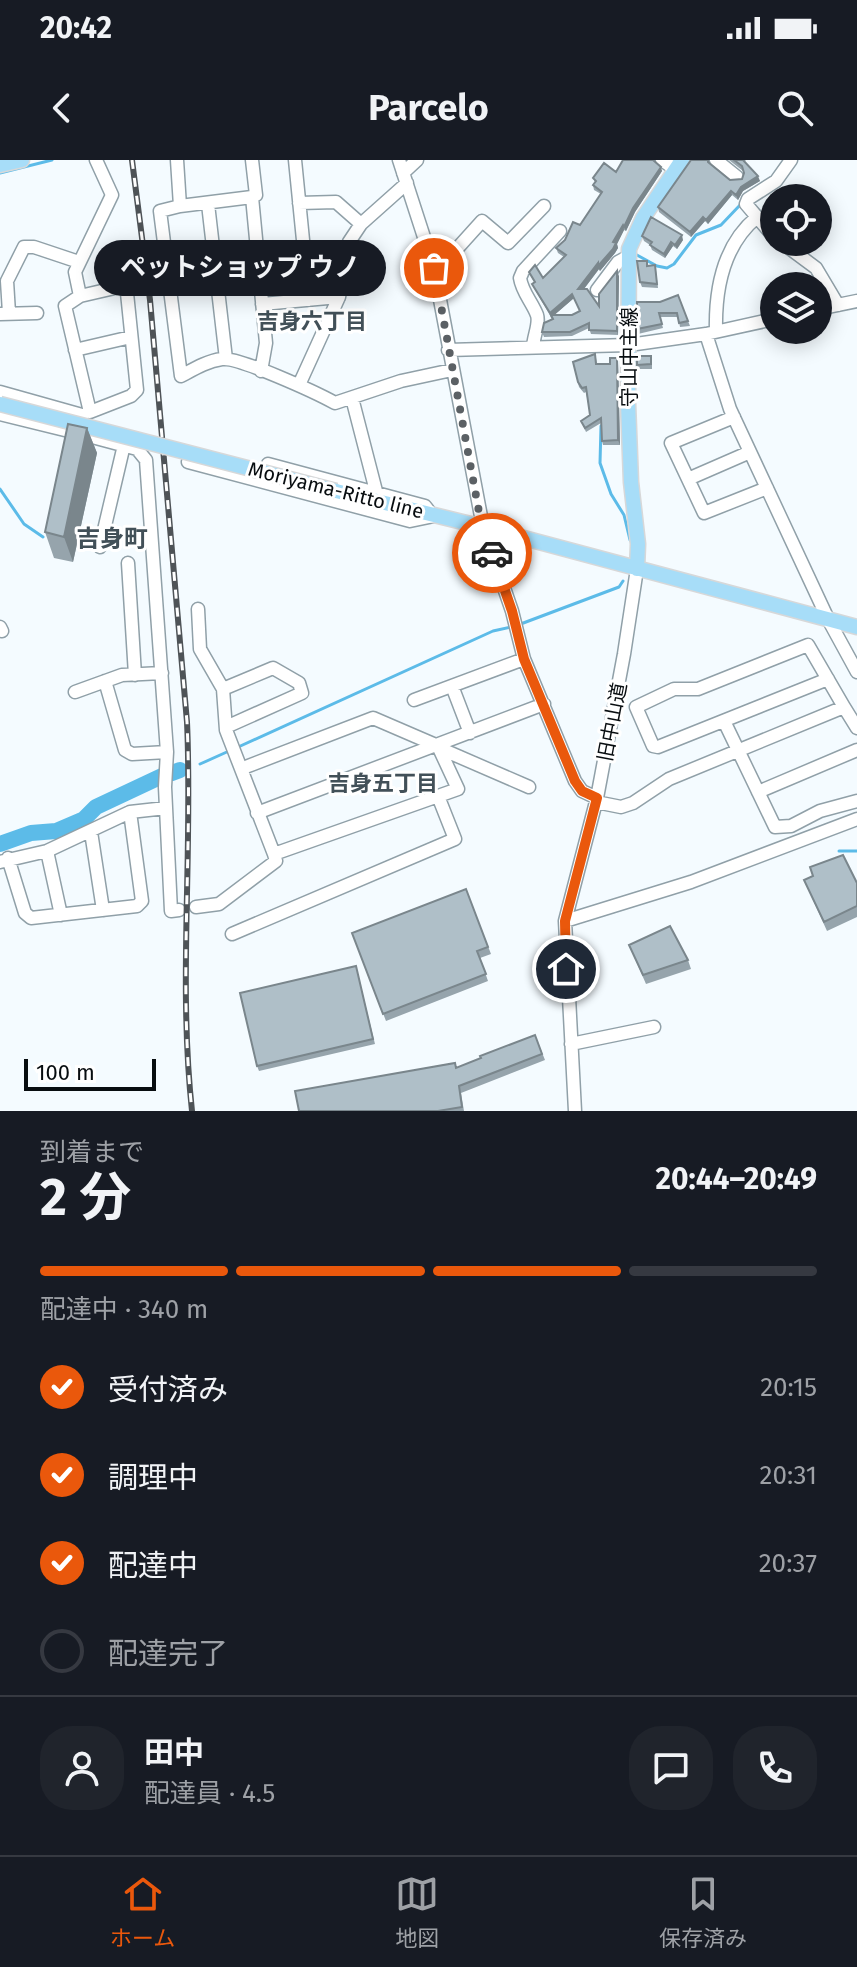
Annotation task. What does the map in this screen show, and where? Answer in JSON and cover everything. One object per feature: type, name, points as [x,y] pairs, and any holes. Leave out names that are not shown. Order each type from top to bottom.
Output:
[{"type":"main road","points":[[0,165],[22,160]]},
{"type":"main road","name":"守山中主線","points":[[637,569],[638,544],[631,482],[629,256],[634,234],[679,165]]},
{"type":"main road","name":"Moriyama-Ritto line","points":[[0,404],[483,527],[857,627]]},
{"type":"street","points":[[80,296],[75,272],[112,195],[96,160]]},
{"type":"street","points":[[177,160],[180,206]]},
{"type":"street","points":[[252,160],[256,195],[160,211],[181,376],[202,365],[226,359],[299,385],[335,403],[401,381],[452,370]]},
{"type":"street","points":[[295,160],[309,300]]},
{"type":"street","points":[[299,385],[339,297],[349,242],[403,172],[417,160]]},
{"type":"street","points":[[662,160],[679,165]]},
{"type":"street","points":[[716,160],[737,177]]},
{"type":"street","points":[[760,221],[746,204],[748,199],[776,181],[791,160]]},
{"type":"street","points":[[403,172],[434,268],[483,527],[524,659],[582,791],[596,800],[621,807],[633,803],[669,779],[844,707]]},
{"type":"street","points":[[252,197],[266,343],[261,371]]},
{"type":"street","points":[[299,203],[336,202],[361,224]]},
{"type":"street","points":[[208,204],[226,359]]},
{"type":"street","points":[[434,268],[445,262],[482,221],[508,243],[544,206]]},
{"type":"street","points":[[757,217],[742,231],[726,258],[711,332],[734,417],[828,619],[857,672]]},
{"type":"street","points":[[533,348],[538,317],[520,278],[560,231]]},
{"type":"street","points":[[37,313],[4,314],[7,281],[24,247],[28,245],[79,262]]},
{"type":"street","points":[[597,290],[618,262],[629,256]]},
{"type":"street","points":[[800,256],[816,268],[838,305]]},
{"type":"street","points":[[0,392],[86,414],[131,396],[137,390],[125,288],[80,296],[65,306],[86,414],[81,434]]},
{"type":"street","points":[[262,304],[339,297]]},
{"type":"street","points":[[832,306],[857,301]]},
{"type":"street","points":[[448,350],[629,345],[760,322]]},
{"type":"street","points":[[75,350],[131,337]]},
{"type":"street","points":[[352,398],[376,491]]},
{"type":"street","points":[[0,414],[137,449],[146,460],[167,752],[166,808],[171,911],[179,910]]},
{"type":"street","points":[[734,417],[671,443],[704,513],[767,488]]},
{"type":"street","points":[[100,547],[124,445]]},
{"type":"street","points":[[688,479],[750,452]]},
{"type":"street","points":[[188,462],[410,521],[435,515]]},
{"type":"street","points":[[263,482],[268,464],[376,491],[425,506],[435,515]]},
{"type":"street","points":[[128,563],[135,675]]},
{"type":"street","name":"旧中山道","points":[[575,1111],[565,921],[596,800],[637,569]]},
{"type":"street","points":[[196,907],[219,904],[276,861],[226,727],[223,689],[200,649],[198,609]]},
{"type":"street","points":[[828,679],[658,747],[653,746],[636,707],[674,689],[698,689],[808,645],[857,728]]},
{"type":"street","points":[[414,700],[524,659]]},
{"type":"street","points":[[223,689],[273,668],[299,683],[302,693],[226,727]]},
{"type":"street","points":[[75,692],[122,675],[162,673]]},
{"type":"street","points":[[105,681],[125,750],[132,754],[167,752]]},
{"type":"street","points":[[452,686],[470,733]]},
{"type":"street","points":[[257,813],[438,747],[544,704]]},
{"type":"street","points":[[243,768],[373,718],[529,787]]},
{"type":"street","points":[[724,721],[775,827],[791,826],[820,811],[857,801]]},
{"type":"street","points":[[274,854],[458,789],[438,747]]},
{"type":"street","points":[[758,792],[857,750]]},
{"type":"street","points":[[232,934],[455,839],[438,796]]},
{"type":"street","points":[[130,812],[142,901],[137,906],[31,918],[25,913],[4,860],[47,851],[130,812],[166,808]]},
{"type":"street","points":[[565,921],[691,882],[857,819]]},
{"type":"street","points":[[91,832],[103,910]]},
{"type":"street","points":[[47,851],[61,915]]},
{"type":"street","points":[[571,1044],[654,1027]]},
{"type":"building","points":[[623,160],[653,160],[661,167],[613,242],[616,243],[613,249],[578,289],[587,289],[599,306],[599,294],[617,271],[617,331],[589,330],[589,323],[570,332],[542,332],[544,323],[553,319],[551,315],[572,315],[580,311],[572,294],[550,313],[532,284],[535,282],[529,272],[535,265],[543,278],[566,255],[556,248],[565,240],[573,222],[580,225],[602,192],[593,185],[596,181],[593,178],[604,163],[616,172]]},
{"type":"building","points":[[691,160],[708,160],[730,180],[742,179],[742,166],[734,160],[743,160],[758,176],[741,187],[736,195],[731,191],[706,220],[703,217],[690,232],[658,207]]},
{"type":"building","points":[[651,217],[682,235],[675,245],[671,242],[664,254],[642,236]]},
{"type":"building","points":[[637,261],[647,261],[647,266],[655,265],[657,284],[640,282]]},
{"type":"building","points":[[678,295],[688,321],[679,323],[677,313],[659,313],[662,324],[637,329],[637,302],[660,302]]},
{"type":"building","points":[[595,354],[596,364],[610,364],[610,358],[617,358],[618,440],[602,441],[601,418],[585,428],[581,421],[590,415],[586,387],[582,388],[578,382],[573,362]]},
{"type":"building","points":[[637,356],[651,356],[651,364],[637,365]]},
{"type":"building","points":[[68,424],[87,428],[64,537],[45,532]]},
{"type":"building","points":[[843,855],[857,883],[857,906],[824,922],[804,880],[813,876],[810,867]]},
{"type":"building","points":[[466,889],[488,947],[477,951],[486,974],[383,1014],[352,933]]},
{"type":"building","points":[[670,926],[688,960],[643,975],[629,945]]},
{"type":"building","points":[[356,966],[373,1039],[257,1066],[240,993]]},
{"type":"building","points":[[535,1035],[542,1054],[459,1086],[462,1107],[438,1111],[299,1111],[295,1091],[455,1063],[456,1068]]},
{"type":"waterway","points":[[0,173],[52,160]]},
{"type":"waterway","points":[[635,254],[667,268],[674,264],[696,235],[721,225],[741,204]]},
{"type":"waterway","points":[[601,426],[600,463],[611,494],[624,515],[630,540]]},
{"type":"waterway","points":[[0,489],[24,524],[43,537]]},
{"type":"waterway","points":[[518,625],[619,587],[623,581]]},
{"type":"waterway","points":[[236,748],[493,631],[511,627]]},
{"type":"waterway","points":[[200,764],[229,751]]},
{"type":"waterway","points":[[172,773],[180,770]]},
{"type":"waterway","points":[[0,844],[31,833],[56,831],[84,819],[96,807],[162,776]]},
{"type":"waterway","points":[[839,851],[857,851]]},
{"type":"railway","points":[[132,160],[150,300],[187,722],[186,1014],[192,1111]]},
{"type":"way so far","points":[[434,268],[479,512],[492,553]]},
{"type":"place","name":"ペットショップ ウノ","points":[[434,268]]},
{"type":"district","name":"吉身六丁目","points":[[312,321]]},
{"type":"district","name":"吉身町","points":[[112,539]]},
{"type":"district","name":"吉身五丁目","points":[[383,783]]},
{"type":"route","points":[[492,553],[524,659],[575,781],[582,791],[597,798],[565,921],[566,969]]}]
